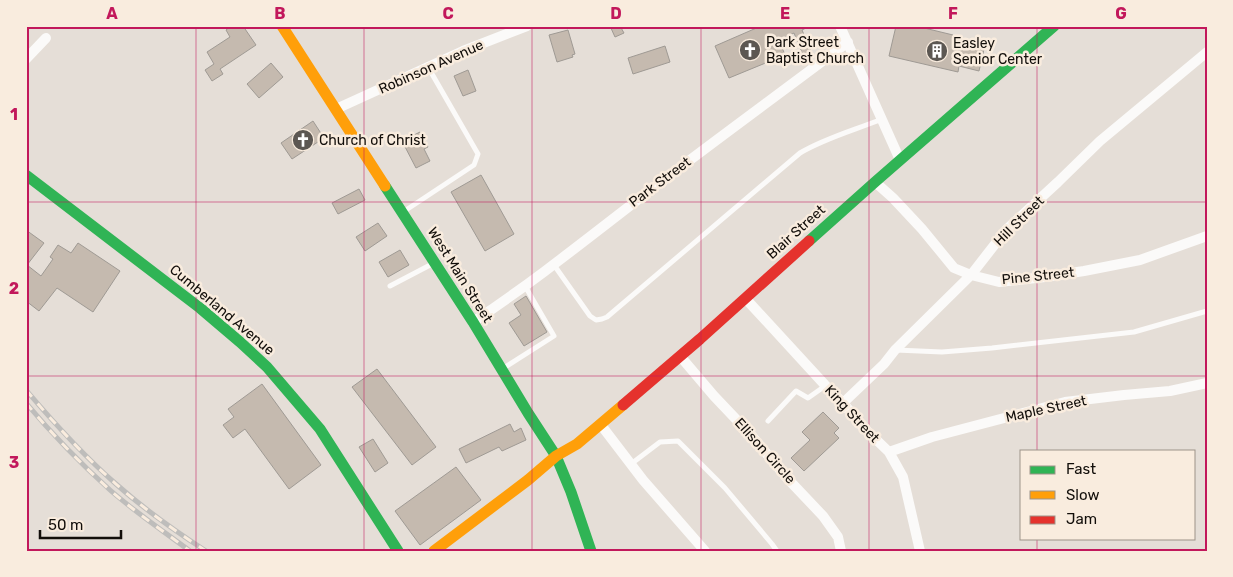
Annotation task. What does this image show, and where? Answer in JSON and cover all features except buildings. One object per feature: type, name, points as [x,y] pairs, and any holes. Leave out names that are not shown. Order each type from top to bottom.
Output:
[{"type":"street","name":"West Main Street","points":[[282,26],[473,322],[556,456],[571,492],[591,551]]},
{"type":"street","name":"Robinson Avenue","points":[[336,109],[463,51],[527,26]]},
{"type":"street","points":[[840,26],[900,160]]},
{"type":"street","name":"Blair Street","points":[[556,456],[601,425],[1054,26]]},
{"type":"street","points":[[26,59],[46,38]]},
{"type":"street","name":"Park Street","points":[[473,322],[504,302],[848,42]]},
{"type":"street","name":"Hill Street","points":[[843,403],[971,275],[1006,230],[1100,141],[1207,52]]},
{"type":"street","name":"Cumberland Avenue","points":[[26,175],[200,308],[267,367],[320,429],[398,551]]},
{"type":"street","name":"Pine Street","points":[[875,182],[922,229],[954,268],[971,275],[999,282],[1084,271],[1140,260],[1207,236]]},
{"type":"street","name":"King Street","points":[[745,298],[863,427],[889,452],[903,477],[920,551]]},
{"type":"street","name":"Ellison Circle","points":[[680,356],[787,478],[824,516],[838,537],[841,551]]},
{"type":"street","name":"Maple Street","points":[[889,452],[932,437],[1065,402],[1170,391],[1207,383]]},
{"type":"street","points":[[601,425],[643,480],[705,551]]},
{"type":"street","points":[[434,551],[528,480],[556,456]]},
{"type":"lane","points":[[402,213],[474,165],[478,154],[428,67]]},
{"type":"lane","points":[[554,264],[590,316],[596,320],[602,319],[800,153],[829,139],[882,120]]},
{"type":"lane","points":[[390,286],[434,263]]},
{"type":"lane","points":[[501,370],[554,336],[525,286]]},
{"type":"lane","points":[[895,350],[942,352],[1134,332],[1207,311]]},
{"type":"lane","points":[[768,421],[796,391],[808,398],[825,385]]},
{"type":"lane","points":[[631,464],[660,442],[678,441],[725,488],[777,551]]},
{"type":"railway","points":[[26,390],[47,415],[116,484],[160,519],[206,551]]},
{"type":"railway","points":[[26,403],[66,448],[110,490],[139,514],[190,551]]},
{"type":"traffic: fast","points":[[809,241],[1054,26]]},
{"type":"traffic: fast","points":[[26,175],[200,308],[267,367],[320,429],[398,551]]},
{"type":"traffic: fast","points":[[385,186],[473,322],[556,456],[571,492],[591,551]]},
{"type":"traffic: slow","points":[[282,26],[385,186]]},
{"type":"traffic: slow","points":[[434,551],[528,480],[556,456],[577,444],[623,405]]},
{"type":"traffic: jam","points":[[623,405],[809,241]]},
{"type":"place","name":"Park Street Baptist Church","points":[[750,50]]},
{"type":"place","name":"Easley Senior Center","points":[[937,51]]},
{"type":"place","name":"Church of Christ","points":[[303,140]]}]
